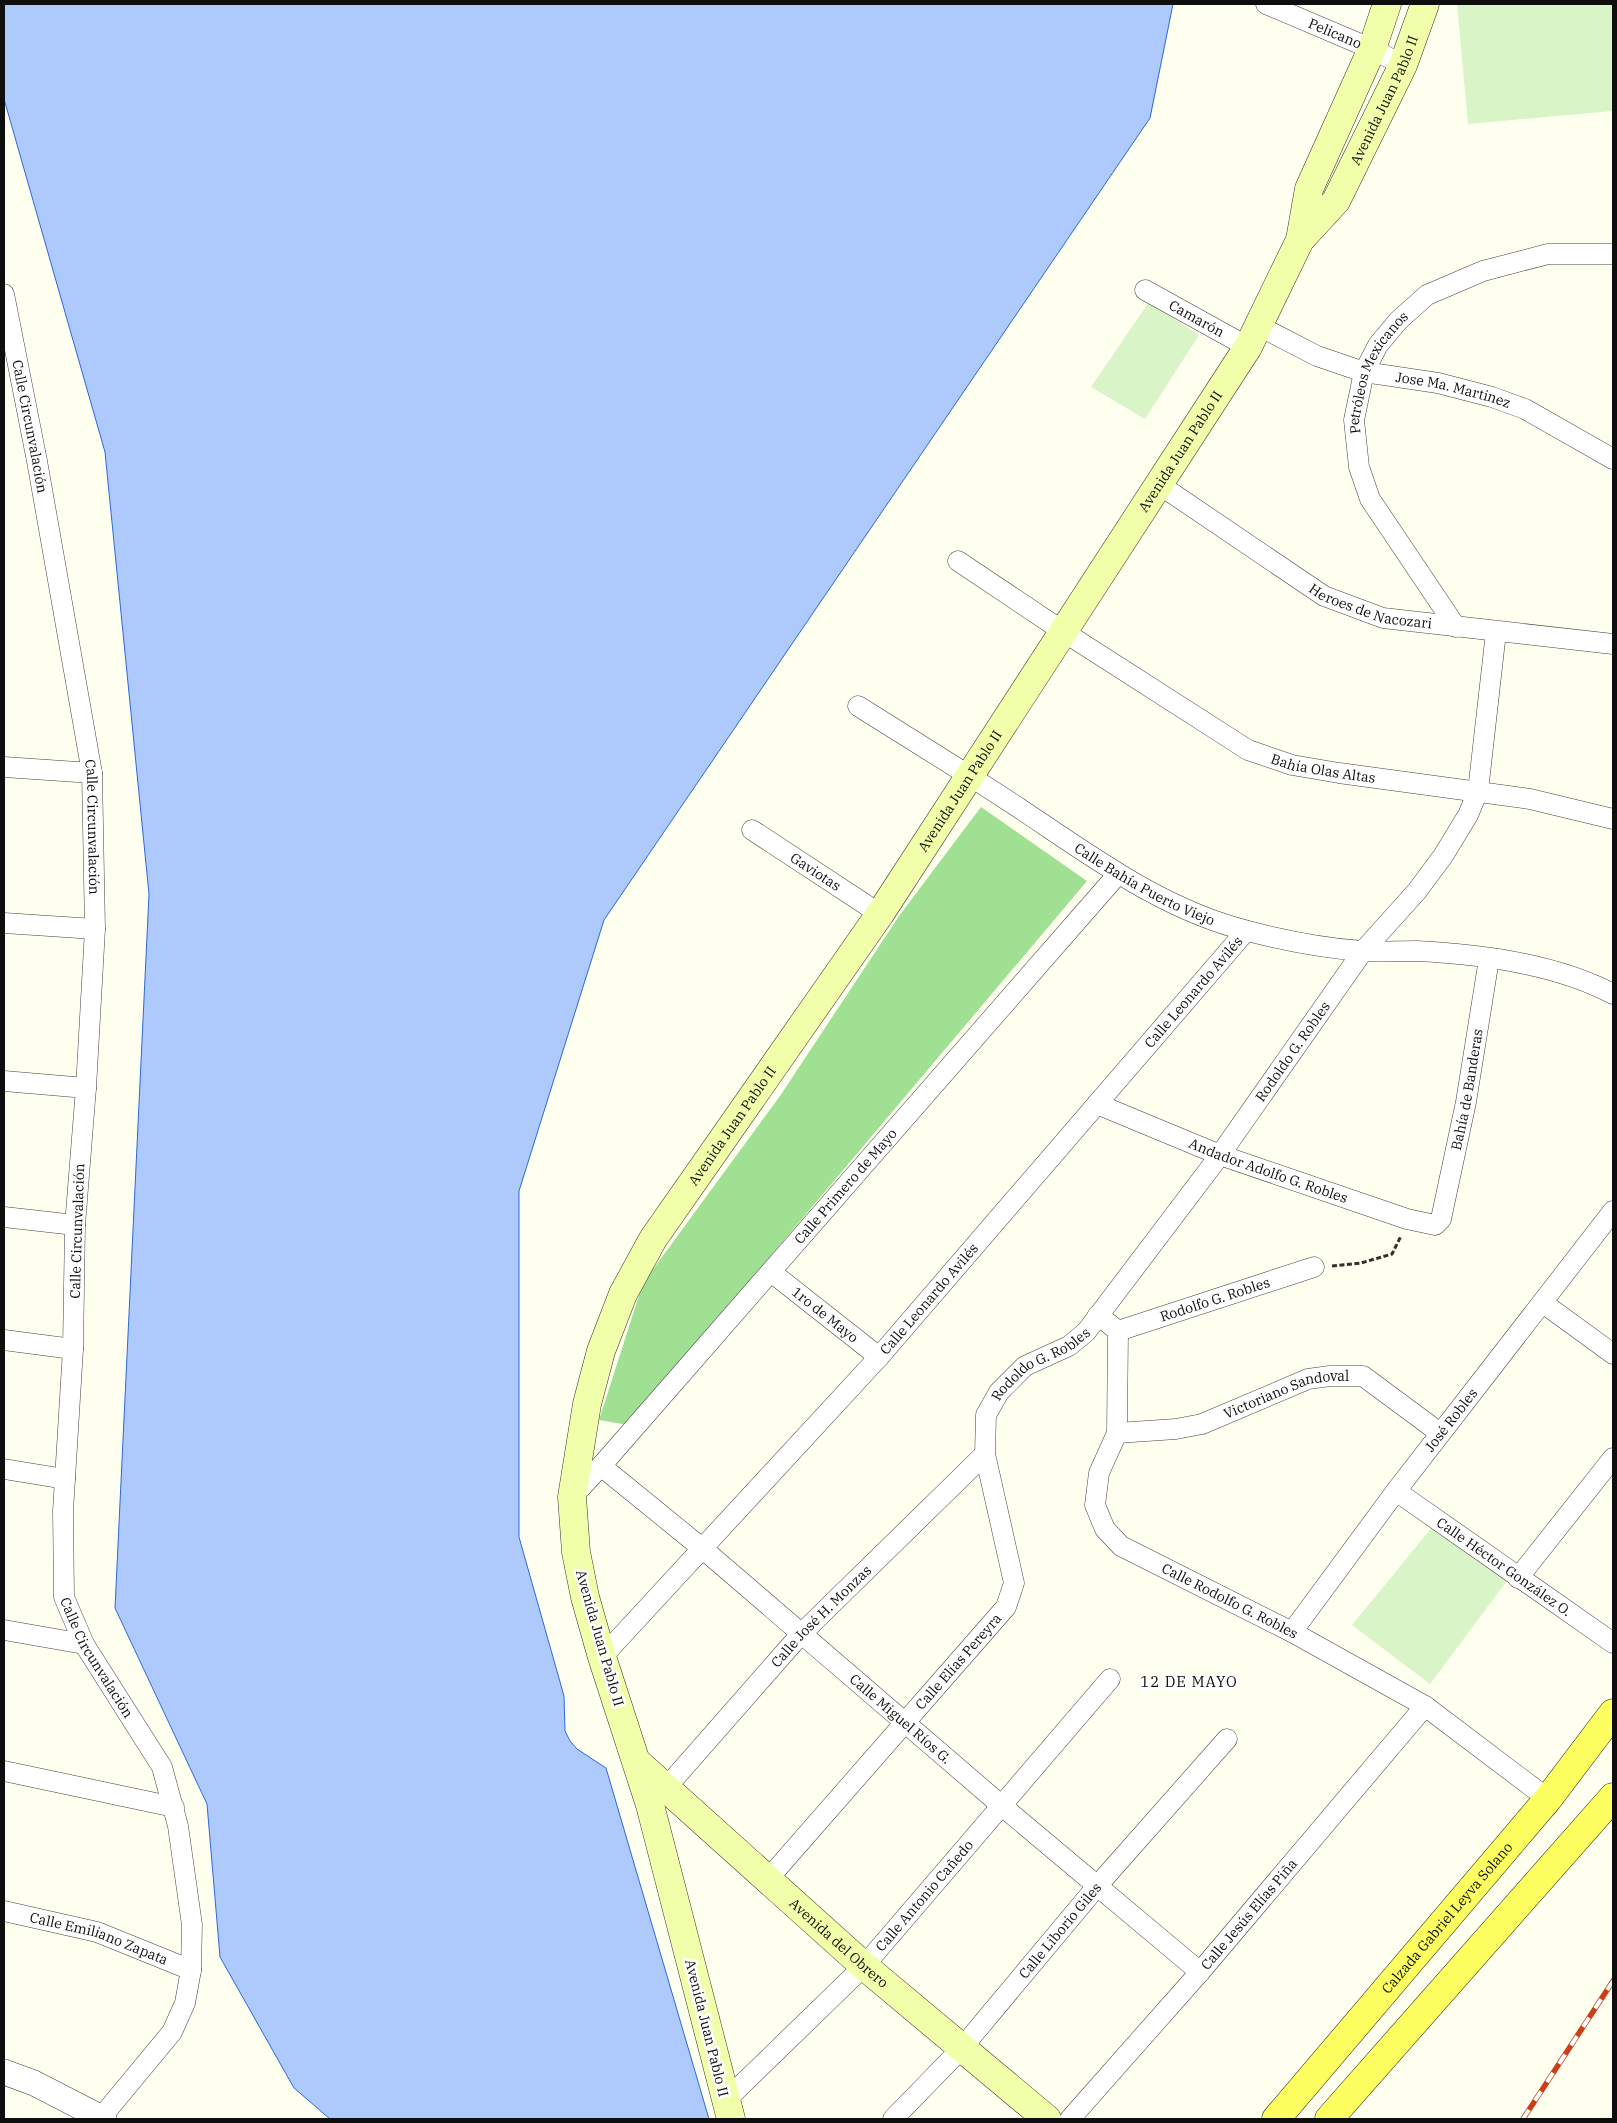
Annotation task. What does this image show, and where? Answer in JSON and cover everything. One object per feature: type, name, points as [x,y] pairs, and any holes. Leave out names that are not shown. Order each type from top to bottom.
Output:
[{"type":"main road","name":"Avenida Juan Pablo II","points":[[728,2109],[658,1796],[636,1761],[602,1657],[585,1597],[576,1552],[572,1496],[587,1404],[602,1351],[622,1294],[653,1239],[880,914],[1160,485],[1253,337],[1300,240],[1309,188],[1372,49],[1387,4]]},
{"type":"main road","name":"Avenida Juan Pablo II","points":[[1300,240],[1336,201],[1403,65],[1425,4]]},
{"type":"main road","name":"Calzada Gabriel Leyva Solano","points":[[1276,2119],[1548,1799],[1613,1713]]},
{"type":"main road","name":"Avenida del Obrero","points":[[658,1796],[768,1879],[864,1966],[1047,2119]]},
{"type":"main road","points":[[1329,2119],[1613,1797]]},
{"type":"street","name":"Pelicano","points":[[1266,4],[1372,49],[1403,65]]},
{"type":"street","name":"Petróleos Mexicanos","points":[[1456,627],[1370,499],[1359,467],[1354,420],[1364,372],[1378,345],[1399,320],[1427,295],[1482,271],[1548,254],[1613,254]]},
{"type":"street","name":"Camarón","points":[[1145,290],[1253,337]]},
{"type":"street","name":"Calle Circunvalación","points":[[4,294],[9,345],[92,773],[95,929],[86,1088],[75,1224],[73,1348],[65,1479],[64,1597],[84,1644],[162,1767],[174,1807],[192,1925],[191,1970],[185,2003],[172,2032],[102,2119]]},
{"type":"street","name":"Jose Ma. Martinez","points":[[1253,337],[1364,372],[1438,383],[1492,397],[1525,409],[1613,459]]},
{"type":"street","name":"Heroes de Nacozari","points":[[1160,485],[1324,596],[1384,618],[1613,644]]},
{"type":"street","name":"Bahía Olas Altas","points":[[958,561],[1064,632],[1248,750],[1292,765],[1530,799],[1613,819]]},
{"type":"street","name":"Rodoldo G. Robles","points":[[985,1454],[986,1415],[999,1392],[1025,1366],[1069,1346],[1086,1332],[1220,1155],[1363,951],[1416,891],[1443,856],[1468,815],[1478,791],[1496,632]]},
{"type":"street","name":"Calle Bahía Puerto Viejo","points":[[858,706],[969,775],[1118,874],[1163,899],[1246,931],[1317,946],[1363,951],[1418,951],[1541,967],[1594,984],[1613,994]]},
{"type":"street","points":[[4,767],[92,773]]},
{"type":"street","name":"Gaviotas","points":[[752,830],[880,914]]},
{"type":"street","name":"Calle Primero de Mayo","points":[[572,1496],[601,1466],[1118,874]]},
{"type":"street","points":[[4,923],[95,929]]},
{"type":"street","name":"Calle Leonardo Avilés","points":[[602,1657],[879,1357],[1246,931]]},
{"type":"street","name":"Bahía de Banderas","points":[[1440,1219],[1466,1102],[1489,959]]},
{"type":"street","points":[[4,1082],[86,1088]]},
{"type":"street","name":"Andador Adolfo G. Robles","points":[[1097,1104],[1220,1155],[1407,1219],[1430,1225],[1438,1223],[1440,1219]]},
{"type":"street","name":"José Robles","points":[[1292,1632],[1440,1433],[1613,1211]]},
{"type":"street","points":[[4,1217],[75,1224]]},
{"type":"street","name":"Rodolfo G. Robles","points":[[1118,1331],[1314,1267]]},
{"type":"street","name":"1ro de Mayo","points":[[771,1272],[879,1357]]},
{"type":"street","points":[[1543,1303],[1613,1354]]},
{"type":"street","points":[[1098,1315],[1118,1331]]},
{"type":"street","name":"Calle Rodolfo G. Robles","points":[[1118,1331],[1117,1433],[1099,1473],[1095,1505],[1105,1529],[1121,1546],[1292,1632],[1425,1706],[1548,1799]]},
{"type":"street","points":[[4,1340],[73,1348]]},
{"type":"street","name":"Victoriano Sandoval","points":[[1117,1433],[1176,1429],[1202,1424],[1308,1379],[1363,1376],[1440,1433]]},
{"type":"street","name":"Calle José H. Monzas","points":[[658,1796],[801,1634],[985,1454]]},
{"type":"street","name":"Calle Elías Pereyra","points":[[768,1879],[1006,1607],[1014,1583],[985,1454]]},
{"type":"street","points":[[1518,1578],[1613,1458]]},
{"type":"street","name":"Calle Miguel Ríos G.","points":[[601,1466],[703,1549],[1002,1806],[1200,1972]]},
{"type":"street","points":[[4,1469],[65,1479]]},
{"type":"street","name":"Calle Héctor González O.","points":[[1396,1491],[1613,1643]]},
{"type":"street","points":[[4,1630],[84,1644]]},
{"type":"street","name":"Calle Antonio Cañedo","points":[[728,2109],[864,1966],[1110,1679]]},
{"type":"street","name":"Calle Jesús Elías Piña","points":[[1070,2119],[1200,1972],[1425,1706]]},
{"type":"street","name":"Calle Liborio Giles","points":[[893,2119],[961,2049],[1098,1885],[1227,1739]]},
{"type":"street","points":[[4,1771],[174,1807]]},
{"type":"street","name":"Calle Emiliano Zapata","points":[[4,1911],[97,1932],[191,1970]]},
{"type":"street","points":[[4,2072],[34,2083],[102,2119]]},
{"type":"path","points":[[1314,1267],[1361,1263],[1392,1254],[1396,1249],[1407,1219]]},
{"type":"green space","points":[[1457,4],[1613,4],[1613,111],[1468,124]]},
{"type":"green space","points":[[1149,302],[1199,335],[1145,419],[1091,387]]},
{"type":"green space","points":[[981,807],[1087,881],[628,1425],[599,1420],[643,1283],[780,1096],[899,916]]},
{"type":"green space","points":[[1438,1520],[1512,1574],[1430,1684],[1352,1625]]},
{"type":"water","points":[[4,4],[1173,4],[1150,118],[604,920],[519,1191],[519,1537],[564,1696],[565,1731],[577,1749],[606,1768],[709,2119],[330,2119],[294,2088],[220,1957],[207,1804],[115,1608],[149,894],[105,452],[4,99]]},
{"type":"railway","points":[[1523,2119],[1613,1981]]},
{"type":"district","name":"12 DE MAYO","points":[[1189,1681]]}]
